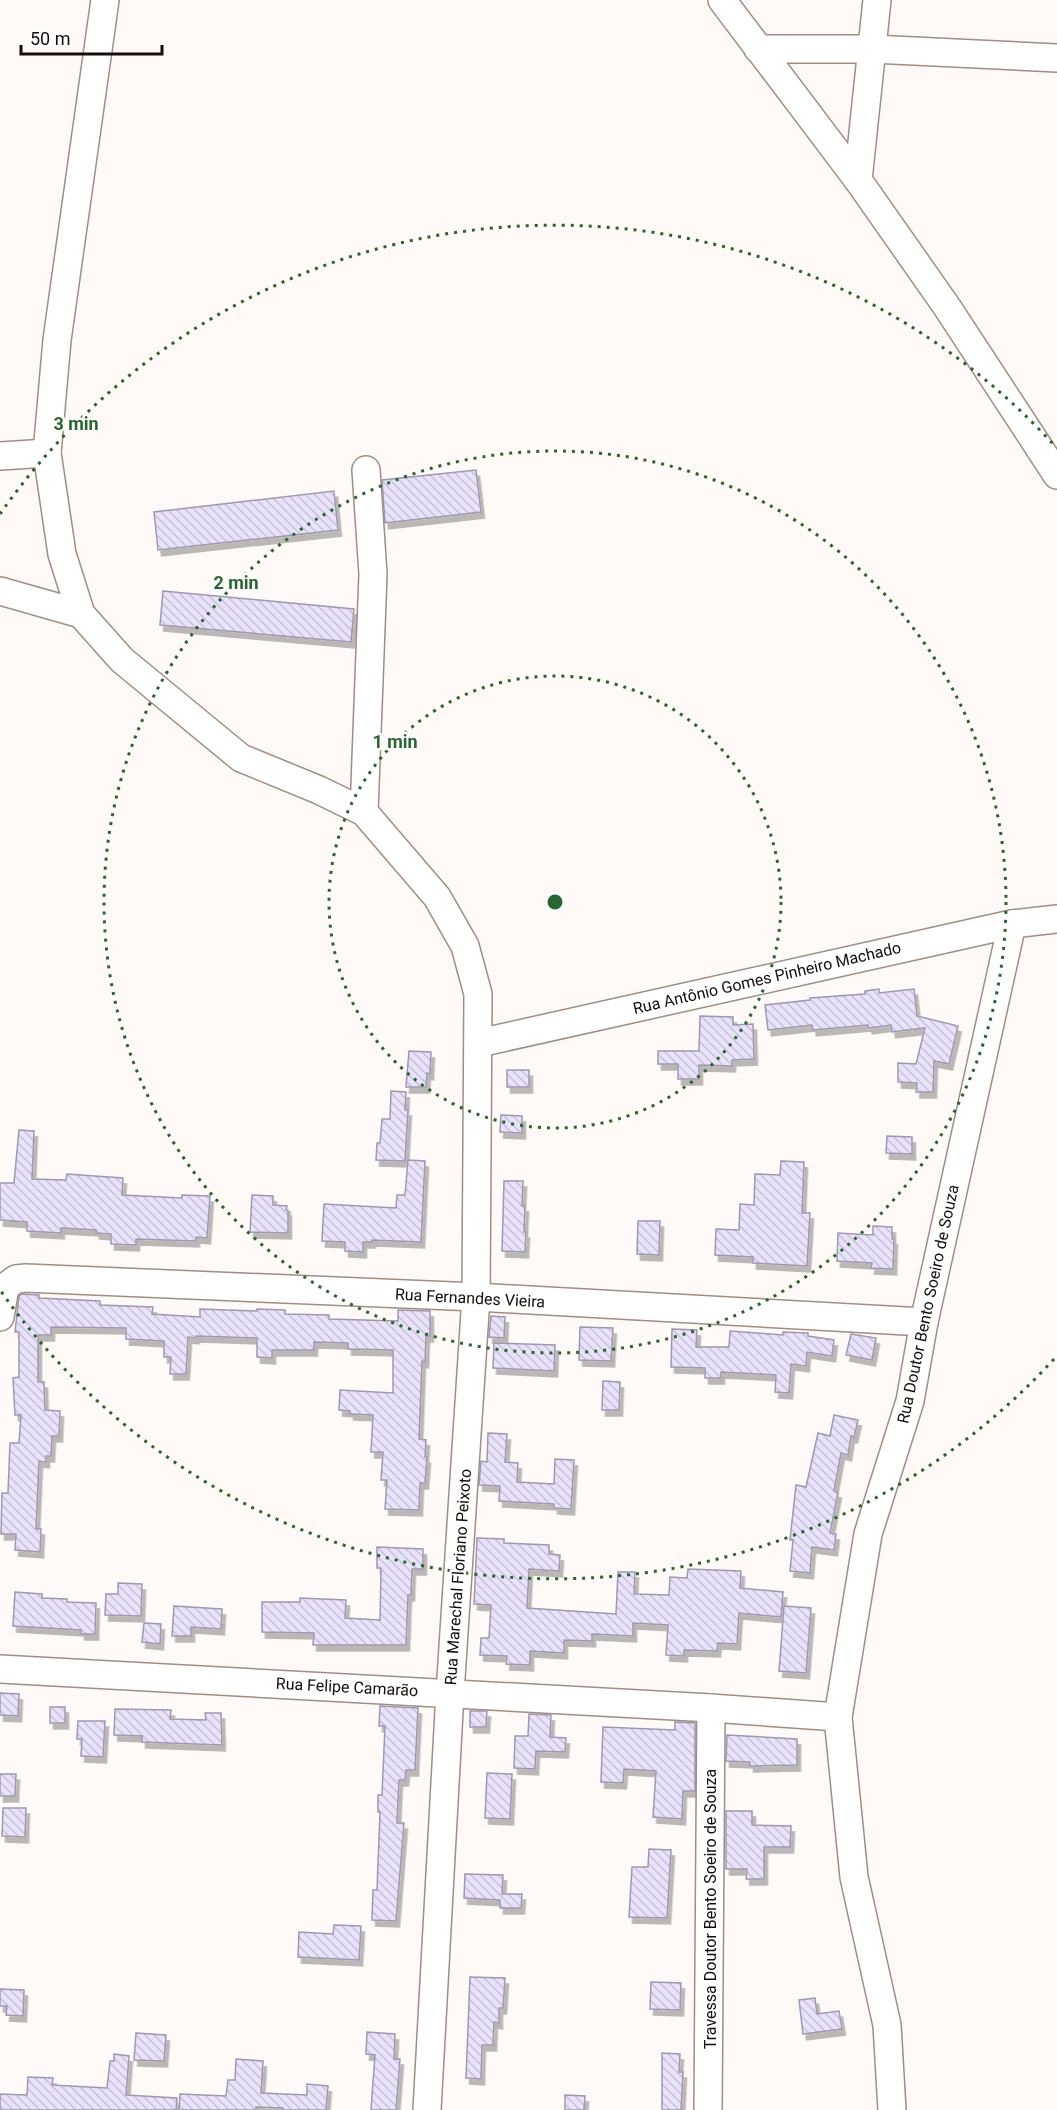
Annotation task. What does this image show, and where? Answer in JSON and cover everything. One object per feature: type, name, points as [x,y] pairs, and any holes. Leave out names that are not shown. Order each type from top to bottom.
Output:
[{"type":"street","points":[[105,0],[57,340],[47,453],[62,554],[81,614],[122,660],[241,758],[320,790],[364,813],[373,574],[366,470]]},
{"type":"street","points":[[722,0],[858,180],[947,307],[1057,475]]},
{"type":"street","points":[[858,180],[877,0]]},
{"type":"street","points":[[758,49],[872,49],[1057,58]]},
{"type":"street","points":[[0,456],[47,453]]},
{"type":"street","points":[[0,591],[81,614]]},
{"type":"street","name":"Rua Marechal Floriano Peixoto","points":[[364,813],[437,897],[465,946],[478,994],[476,1297],[450,1693],[427,2110]]},
{"type":"street","name":"Rua Antônio Gomes Pinheiro Machado","points":[[479,1043],[1011,924],[1057,920]]},
{"type":"street","name":"Rua Doutor Bento Soeiro de Souza","points":[[892,2110],[888,2025],[854,1877],[838,1717],[868,1534],[910,1401],[924,1323],[1011,924]]},
{"type":"street","name":"Rua Fernandes Vieira","points":[[0,1317],[5,1287],[16,1280],[26,1278],[476,1297],[924,1323]]},
{"type":"street","name":"Rua Felipe Camarão","points":[[0,1669],[838,1717]]},
{"type":"street","name":"Travessa Doutor Bento Soeiro de Souza","points":[[708,2110],[711,1708]]},
{"type":"building","points":[[476,470],[481,512],[385,523],[382,480]]},
{"type":"building","points":[[334,491],[338,530],[158,550],[154,512]]},
{"type":"building","points":[[163,591],[354,609],[351,642],[160,625]]},
{"type":"building","points":[[879,989],[879,993],[914,989],[917,1016],[958,1026],[949,1064],[934,1061],[933,1092],[916,1092],[917,1083],[898,1082],[898,1063],[916,1064],[925,1028],[892,1032],[891,1025],[869,1028],[868,1025],[813,1030],[812,1025],[768,1030],[765,1005],[810,1000],[810,998],[865,994],[865,991]]},
{"type":"building","points":[[700,1016],[733,1017],[733,1025],[753,1024],[754,1059],[732,1060],[732,1066],[699,1065],[699,1079],[678,1079],[678,1064],[658,1064],[658,1051],[699,1051]]},
{"type":"building","points":[[409,1051],[431,1052],[430,1074],[427,1073],[426,1087],[406,1087]]},
{"type":"building","points":[[507,1070],[529,1070],[529,1087],[507,1087]]},
{"type":"building","points":[[391,1091],[406,1092],[405,1110],[408,1110],[405,1161],[376,1160],[382,1119],[390,1119]]},
{"type":"building","points":[[501,1115],[522,1116],[522,1133],[500,1132]]},
{"type":"building","points":[[19,1130],[34,1131],[32,1179],[66,1180],[67,1174],[123,1178],[122,1195],[182,1198],[182,1195],[210,1196],[207,1238],[196,1237],[196,1241],[136,1239],[136,1245],[111,1244],[111,1234],[96,1233],[96,1230],[61,1228],[61,1233],[27,1231],[27,1222],[0,1220],[0,1183],[14,1183]]},
{"type":"building","points":[[887,1136],[912,1137],[912,1154],[886,1153]]},
{"type":"building","points":[[408,1160],[425,1161],[421,1242],[372,1240],[372,1242],[363,1242],[363,1252],[345,1251],[345,1242],[322,1241],[324,1204],[396,1208],[397,1195],[405,1195]]},
{"type":"building","points":[[781,1161],[804,1162],[802,1213],[810,1213],[807,1266],[753,1263],[753,1257],[715,1255],[716,1229],[739,1230],[740,1204],[754,1205],[755,1174],[780,1175]]},
{"type":"building","points":[[504,1181],[523,1181],[525,1252],[502,1251]]},
{"type":"building","points":[[252,1195],[273,1196],[273,1205],[287,1206],[288,1233],[250,1232]]},
{"type":"building","points":[[638,1221],[660,1221],[659,1255],[637,1254]]},
{"type":"building","points":[[873,1226],[892,1227],[893,1269],[871,1268],[872,1263],[837,1261],[838,1233],[873,1235]]},
{"type":"building","points":[[22,1294],[39,1295],[39,1298],[100,1301],[100,1305],[153,1307],[152,1314],[200,1317],[200,1309],[257,1311],[257,1309],[285,1310],[285,1314],[329,1315],[329,1319],[398,1321],[398,1310],[430,1311],[430,1336],[426,1336],[425,1362],[422,1361],[419,1439],[426,1440],[425,1457],[427,1457],[425,1483],[420,1483],[419,1510],[385,1509],[387,1480],[381,1480],[383,1452],[371,1452],[373,1415],[350,1414],[350,1411],[339,1410],[340,1390],[393,1393],[393,1350],[348,1349],[348,1343],[314,1342],[314,1350],[272,1350],[272,1358],[257,1357],[257,1338],[196,1336],[196,1338],[188,1337],[186,1374],[170,1374],[171,1357],[164,1357],[164,1341],[126,1339],[126,1328],[51,1327],[51,1335],[38,1335],[38,1382],[44,1382],[45,1410],[60,1411],[59,1436],[52,1436],[51,1456],[46,1456],[46,1462],[39,1461],[36,1529],[41,1529],[40,1552],[15,1550],[16,1534],[1,1534],[2,1493],[8,1493],[10,1443],[19,1443],[21,1415],[15,1415],[13,1378],[19,1377],[19,1332],[15,1332],[19,1296]]},
{"type":"building","points":[[491,1316],[505,1317],[504,1338],[489,1337]]},
{"type":"building","points":[[580,1327],[613,1328],[611,1361],[579,1360]]},
{"type":"building","points":[[672,1329],[697,1330],[696,1347],[729,1347],[730,1331],[783,1335],[783,1332],[808,1333],[808,1336],[834,1340],[832,1356],[807,1352],[806,1366],[791,1364],[789,1393],[775,1392],[776,1375],[721,1372],[721,1378],[705,1378],[705,1368],[671,1367]]},
{"type":"building","points":[[851,1334],[876,1338],[872,1360],[846,1355]]},
{"type":"building","points":[[494,1343],[555,1345],[554,1371],[493,1368]]},
{"type":"building","points":[[603,1381],[620,1382],[619,1410],[602,1410]]},
{"type":"building","points":[[834,1415],[858,1420],[854,1437],[851,1436],[848,1455],[841,1453],[834,1491],[838,1492],[830,1533],[836,1534],[834,1550],[812,1547],[810,1573],[790,1571],[793,1540],[790,1540],[796,1485],[806,1487],[818,1433],[830,1436]]},
{"type":"building","points":[[488,1433],[507,1434],[505,1462],[518,1463],[517,1482],[554,1484],[555,1459],[574,1460],[571,1509],[554,1508],[554,1504],[499,1501],[500,1486],[479,1485],[481,1461],[487,1462]]},
{"type":"building","points":[[477,1538],[504,1539],[504,1543],[549,1545],[549,1554],[560,1555],[559,1571],[529,1569],[527,1608],[616,1614],[618,1572],[635,1572],[634,1594],[669,1595],[670,1577],[687,1578],[688,1569],[741,1571],[740,1588],[783,1592],[781,1617],[739,1613],[737,1644],[718,1643],[717,1651],[684,1650],[684,1656],[666,1655],[668,1625],[633,1623],[633,1636],[592,1634],[592,1641],[564,1640],[564,1653],[530,1651],[530,1665],[506,1664],[507,1656],[480,1655],[481,1638],[489,1638],[491,1605],[474,1604]]},
{"type":"building","points":[[377,1547],[423,1549],[423,1569],[412,1569],[411,1595],[408,1595],[406,1645],[313,1645],[314,1633],[262,1632],[262,1602],[300,1602],[300,1598],[346,1600],[345,1618],[380,1620],[381,1568],[377,1568]]},
{"type":"building","points":[[118,1583],[142,1584],[141,1616],[105,1615],[106,1594],[118,1594]]},
{"type":"building","points":[[15,1592],[42,1594],[42,1598],[67,1599],[67,1602],[96,1603],[95,1634],[81,1634],[81,1630],[13,1626]]},
{"type":"building","points":[[174,1606],[222,1609],[221,1629],[191,1627],[191,1636],[172,1636]]},
{"type":"building","points":[[784,1606],[811,1608],[806,1673],[779,1671]]},
{"type":"building","points":[[144,1623],[161,1624],[160,1644],[142,1642]]},
{"type":"building","points":[[0,1693],[19,1694],[18,1716],[0,1715]]},
{"type":"building","points":[[380,1706],[418,1708],[415,1770],[406,1770],[405,1780],[399,1780],[397,1823],[404,1823],[396,1921],[372,1920],[373,1890],[377,1890],[380,1812],[378,1812],[378,1795],[382,1795],[385,1726],[379,1726]]},
{"type":"building","points":[[50,1707],[65,1707],[65,1723],[50,1723]]},
{"type":"building","points":[[115,1709],[171,1710],[170,1719],[206,1720],[205,1713],[221,1713],[222,1745],[142,1742],[142,1736],[114,1735]]},
{"type":"building","points":[[470,1711],[487,1711],[486,1727],[470,1727]]},
{"type":"building","points":[[529,1714],[551,1715],[550,1737],[566,1738],[565,1752],[536,1751],[535,1769],[514,1768],[515,1736],[528,1736]]},
{"type":"building","points":[[78,1721],[105,1721],[103,1757],[81,1756],[82,1739],[77,1739]]},
{"type":"building","points":[[675,1722],[695,1723],[695,1791],[683,1791],[682,1819],[653,1817],[656,1771],[624,1769],[623,1783],[601,1782],[603,1727],[675,1730]]},
{"type":"building","points":[[727,1735],[797,1739],[797,1765],[750,1766],[750,1762],[726,1761]]},
{"type":"building","points":[[487,1773],[512,1774],[510,1819],[485,1818]]},
{"type":"building","points":[[0,1774],[16,1774],[15,1796],[0,1796]]},
{"type":"building","points":[[3,1808],[26,1808],[25,1837],[2,1836]]},
{"type":"building","points":[[726,1811],[752,1811],[752,1825],[791,1826],[790,1847],[764,1847],[764,1879],[746,1879],[747,1869],[726,1869]]},
{"type":"building","points":[[649,1849],[671,1850],[667,1918],[629,1917],[632,1867],[648,1867]]},
{"type":"building","points":[[465,1874],[503,1875],[502,1894],[522,1894],[521,1908],[500,1908],[500,1900],[464,1898]]},
{"type":"building","points":[[334,1925],[361,1926],[359,1960],[298,1957],[299,1932],[333,1934]]},
{"type":"building","points":[[470,1977],[505,1978],[503,2008],[499,2008],[499,2023],[494,2022],[493,2045],[482,2045],[481,2079],[466,2078]]},
{"type":"building","points":[[651,1982],[681,1983],[680,2010],[650,2009]]},
{"type":"building","points":[[0,1989],[24,1990],[23,2016],[6,2015],[7,2006],[0,2006]]},
{"type":"building","points":[[815,1998],[817,2014],[839,2011],[842,2029],[803,2034],[799,2000]]},
{"type":"building","points":[[367,2032],[395,2034],[394,2059],[400,2059],[396,2110],[371,2110],[375,2055],[366,2054]]},
{"type":"building","points":[[136,2033],[166,2035],[164,2061],[134,2060]]},
{"type":"building","points":[[662,2053],[680,2054],[679,2072],[683,2072],[681,2110],[662,2110]]},
{"type":"building","points":[[114,2054],[129,2056],[126,2095],[177,2098],[176,2110],[0,2110],[0,2094],[27,2095],[28,2077],[53,2078],[52,2085],[107,2088],[110,2061],[114,2061]]},
{"type":"building","points":[[236,2059],[263,2061],[261,2093],[307,2095],[307,2084],[328,2086],[326,2110],[283,2110],[283,2108],[256,2107],[256,2110],[179,2110],[180,2094],[226,2096],[228,2080],[235,2080]]},
{"type":"building","points":[[565,2095],[585,2096],[584,2110],[565,2110]]}]
